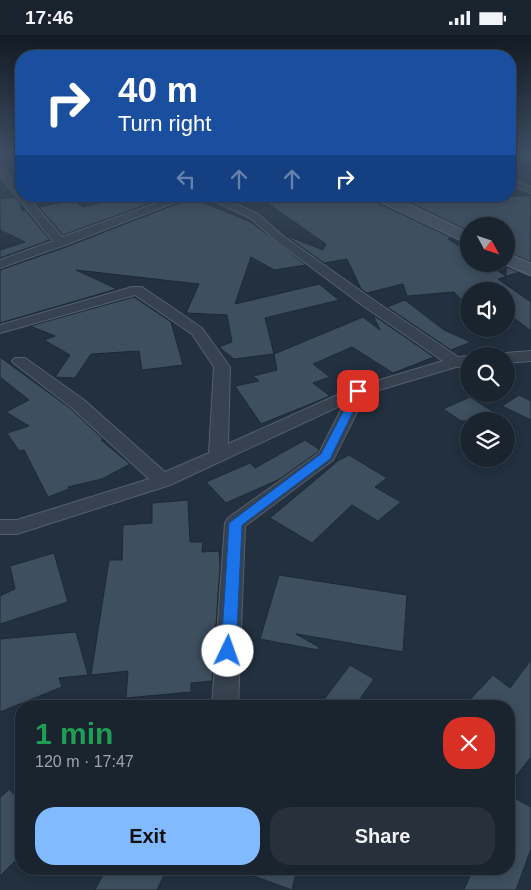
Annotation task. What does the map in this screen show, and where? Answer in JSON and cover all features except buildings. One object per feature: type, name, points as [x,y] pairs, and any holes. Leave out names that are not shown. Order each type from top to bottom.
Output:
[{"type":"street","points":[[26,202],[61,243]]},
{"type":"street","points":[[0,264],[170,202]]},
{"type":"street","points":[[222,202],[254,216],[278,238],[367,302],[460,360]]},
{"type":"street","points":[[392,202],[460,235]]},
{"type":"street","points":[[515,262],[531,270]]},
{"type":"street","points":[[0,329],[138,290],[197,331],[222,367],[218,454]]},
{"type":"street","points":[[515,357],[531,356]]},
{"type":"street","points":[[20,361],[78,404],[163,481]]},
{"type":"street","points":[[0,527],[17,527],[163,481],[358,391],[460,362]]},
{"type":"street","points":[[225,700],[236,523],[326,457],[358,391]]},
{"type":"route","points":[[228,651],[236,523],[326,457],[358,391]]}]
